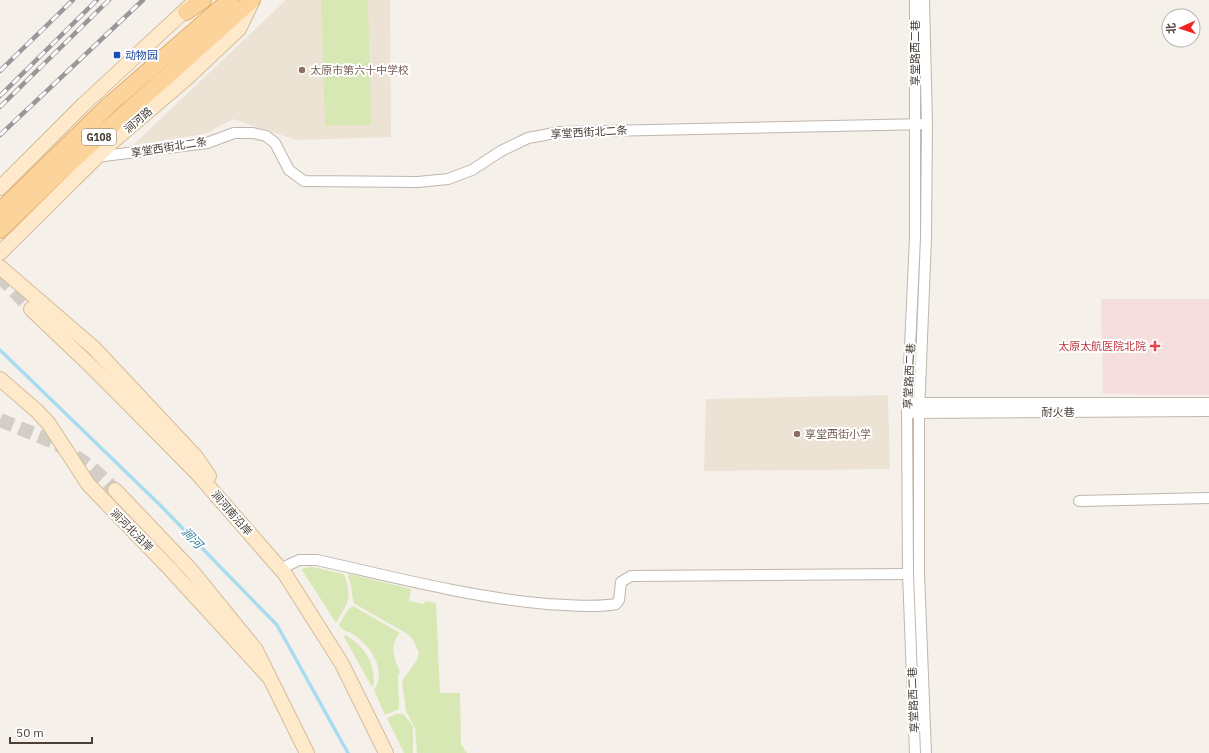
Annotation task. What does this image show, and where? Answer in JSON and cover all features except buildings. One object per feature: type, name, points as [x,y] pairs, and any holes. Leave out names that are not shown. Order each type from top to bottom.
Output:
[{"type":"main road","points":[[191,6],[203,0]]},
{"type":"main road","points":[[190,36],[215,0]]},
{"type":"main road","name":"G108","points":[[0,210],[108,106],[230,0]]},
{"type":"main road","name":"涧河路","points":[[0,230],[63,169],[253,0]]},
{"type":"street","name":"涧河路","points":[[0,253],[20,231],[96,158],[186,79],[239,29],[253,0]]},
{"type":"street","name":"享堂路西二巷","points":[[914,753],[908,574],[907,408],[916,238],[915,0]]},
{"type":"street","name":"享堂路西二巷","points":[[924,0],[927,124],[926,238],[919,408],[919,574],[926,753]]},
{"type":"street","points":[[0,188],[84,104],[191,6]]},
{"type":"street","name":"享堂西街北二条","points":[[96,158],[207,143],[234,133],[252,133],[266,136],[275,143],[289,170],[304,181],[435,181],[465,173],[514,144],[528,138],[560,132],[915,123],[927,124]]},
{"type":"street","points":[[0,235],[12,235],[20,231]]},
{"type":"street","points":[[0,267],[77,332],[110,364],[196,457],[242,524]]},
{"type":"street","name":"涧河南沿岸","points":[[31,309],[94,369],[191,466],[280,569],[342,664],[386,753]]},
{"type":"street","name":"涧河北沿岸","points":[[0,379],[45,420],[88,484],[171,570],[269,677]]},
{"type":"street","name":"耐火巷","points":[[919,408],[1209,403]]},
{"type":"street","name":"耐火巷","points":[[907,408],[1209,411]]},
{"type":"street","name":"涧河北沿岸","points":[[115,490],[196,576],[256,650],[307,753]]},
{"type":"street","points":[[1079,501],[1209,498]]},
{"type":"street","points":[[280,569],[299,560],[317,560],[482,596],[515,601],[567,605],[616,604],[619,600],[621,582],[631,576],[908,574]]},
{"type":"shaded area","name":"太原市第六十中学校","points":[[286,0],[390,0],[391,137],[296,140],[233,119],[205,134],[133,145]]},
{"type":"shaded area","name":"太原太航医院北院","points":[[1101,299],[1209,299],[1209,395],[1103,394]]},
{"type":"shaded area","name":"享堂西街小学","points":[[888,395],[890,469],[704,471],[706,399]]},
{"type":"green space","points":[[321,0],[368,0],[371,125],[325,126]]},
{"type":"green space","points":[[312,567],[344,574],[349,595],[344,610],[336,623],[302,570],[304,568]]},
{"type":"green space","points":[[349,574],[411,589],[409,601],[424,604],[425,601],[436,603],[440,693],[460,693],[461,744],[467,753],[417,753],[415,728],[406,711],[402,681],[417,660],[419,652],[412,638],[406,633],[355,604],[348,577]]},
{"type":"green space","points":[[353,606],[400,633],[394,647],[394,656],[400,672],[398,676],[399,709],[385,715],[374,690],[378,683],[379,675],[375,659],[360,639],[342,629],[339,625],[347,611]]},
{"type":"green space","points":[[345,635],[358,644],[367,655],[374,675],[374,683],[372,687],[344,637]]},
{"type":"green space","points":[[396,714],[403,714],[413,726],[413,753],[404,753],[387,718]]},
{"type":"waterway","name":"涧河","points":[[0,350],[159,504],[277,625],[348,753]]},
{"type":"tunnel","points":[[0,276],[31,309]]},
{"type":"tunnel","points":[[0,420],[56,443],[91,467],[115,490]]},
{"type":"railway","points":[[0,71],[73,0]]},
{"type":"railway","points":[[0,96],[97,0]]},
{"type":"railway","points":[[0,107],[109,0]]},
{"type":"railway","points":[[0,135],[143,0]]},
{"type":"place","name":"动物园","points":[[117,55]]},
{"type":"place","name":"太原市第六十中学校","points":[[302,70]]},
{"type":"place","name":"太原太航医院北院","points":[[1155,346]]},
{"type":"place","name":"享堂西街小学","points":[[797,434]]}]
